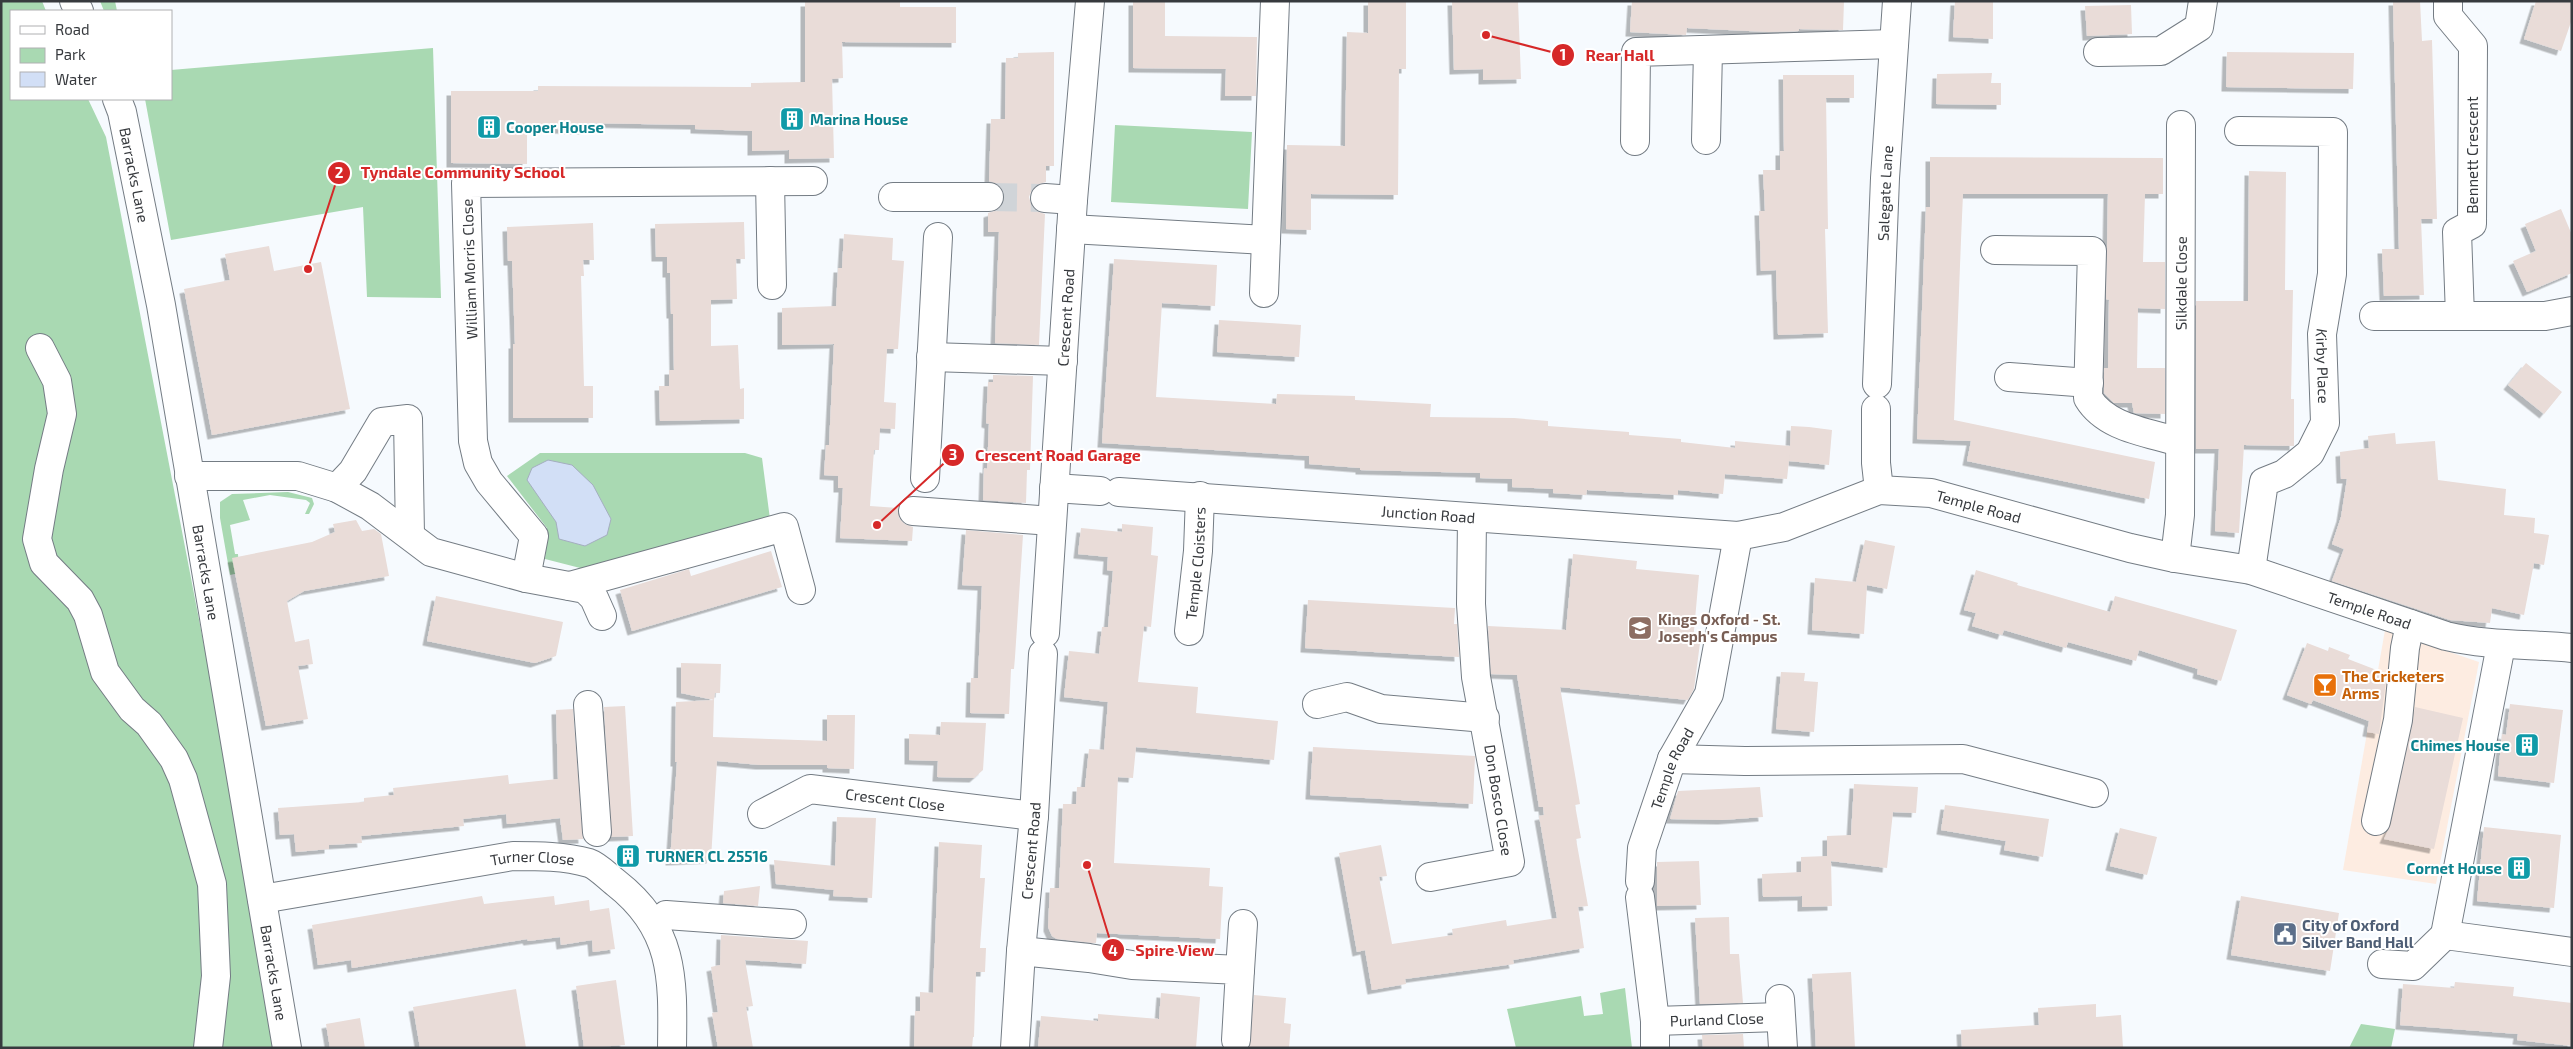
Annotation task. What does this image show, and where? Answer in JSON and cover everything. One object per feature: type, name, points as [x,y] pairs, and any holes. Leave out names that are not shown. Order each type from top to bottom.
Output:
[{"type":"street","name":"Crescent Road","points":[[1015,1048],[1021,951],[1034,816],[1073,200],[1090,1]]},
{"type":"street","points":[[1264,293],[1275,1]]},
{"type":"street","name":"Salegate Lane","points":[[1878,490],[1876,396],[1885,178],[1897,1]]},
{"type":"street","points":[[2098,52],[2161,51],[2199,27],[2203,1]]},
{"type":"street","name":"Bennett Crescent","points":[[2448,1],[2448,16],[2473,46],[2472,224],[2458,232],[2460,316]]},
{"type":"street","points":[[1635,141],[1636,52],[1894,44]]},
{"type":"street","points":[[1706,140],[1708,50]]},
{"type":"street","name":"Barracks Lane","points":[[117,100],[122,112],[161,304],[287,1048]]},
{"type":"street","name":"Silkdale Close","points":[[2175,558],[2180,515],[2180,124]]},
{"type":"street","name":"Kirby Place","points":[[2240,131],[2333,132],[2332,274],[2322,334],[2325,422],[2310,453],[2284,474],[2264,482],[2251,570]]},
{"type":"street","points":[[770,181],[772,285]]},
{"type":"street","name":"William Morris Close","points":[[526,578],[534,536],[489,482],[478,464],[473,441],[466,183],[813,181]]},
{"type":"street","points":[[893,197],[989,197]]},
{"type":"street","points":[[1046,198],[1073,200]]},
{"type":"street","points":[[1072,229],[1266,240]]},
{"type":"street","points":[[925,478],[938,237]]},
{"type":"street","points":[[1995,250],[2092,251],[2088,398],[2096,410],[2111,421],[2179,442]]},
{"type":"street","points":[[2374,316],[2545,316],[2572,311]]},
{"type":"street","points":[[40,348],[57,381],[62,414],[47,478],[37,539],[44,563],[80,600],[88,615],[104,672],[132,709],[149,724],[174,759],[183,779],[212,884],[216,976],[208,1048]]},
{"type":"street","points":[[931,357],[1063,361]]},
{"type":"street","points":[[2009,377],[2088,383]]},
{"type":"street","points":[[337,488],[353,471],[382,422],[408,419],[410,535]]},
{"type":"street","points":[[189,476],[298,476],[337,488],[370,506],[431,552],[526,578],[585,589],[594,598],[602,616]]},
{"type":"street","name":"Junction Road","points":[[1054,488],[1200,496],[1472,518],[1738,536]]},
{"type":"street","name":"Temple Road","points":[[1655,1048],[1655,1021],[1640,889],[1642,848],[1672,758],[1709,694],[1738,536],[1784,527],[1878,490],[1931,493],[2130,548],[2175,558],[2251,570],[2410,624],[2471,642],[2572,648]]},
{"type":"street","name":"Temple Cloisters","points":[[1189,631],[1198,551],[1200,496]]},
{"type":"street","points":[[914,512],[1052,521]]},
{"type":"street","name":"Don Bosco Close","points":[[1430,877],[1510,862],[1476,677],[1471,604],[1472,518]]},
{"type":"street","points":[[570,586],[784,527],[801,590]]},
{"type":"street","points":[[2376,821],[2398,720],[2405,648],[2410,624]]},
{"type":"street","points":[[2382,964],[2412,966],[2445,935],[2502,645]]},
{"type":"street","points":[[1317,704],[1347,697],[1381,709],[1485,718]]},
{"type":"street","points":[[588,705],[597,832]]},
{"type":"street","points":[[1672,758],[1745,762],[1963,759],[2094,793]]},
{"type":"street","name":"Crescent Close","points":[[762,814],[810,789],[1034,816]]},
{"type":"street","name":"Turner Close","points":[[262,899],[513,856],[551,856],[591,864],[631,895],[654,921],[669,961],[672,1048]]},
{"type":"street","points":[[666,914],[792,924]]},
{"type":"street","points":[[1236,1040],[1243,924]]},
{"type":"street","points":[[2445,935],[2572,952]]},
{"type":"street","points":[[1021,951],[1089,958],[1132,965],[1240,970]]},
{"type":"street","name":"Purland Close","points":[[1655,1021],[1780,1008],[1783,1048]]},
{"type":"shaded area","points":[[2385,630],[2479,662],[2436,884],[2343,870]]},
{"type":"green space","points":[[1,1],[42,1],[46,10],[10,10],[10,100],[88,100],[106,137],[254,905],[278,1048],[1,1048]]},
{"type":"green space","points":[[100,1],[115,1],[117,10],[104,10]]},
{"type":"green space","points":[[433,48],[441,298],[367,297],[363,207],[171,240],[145,100],[172,100],[172,70]]},
{"type":"green space","points":[[1115,125],[1252,132],[1248,209],[1111,202]]},
{"type":"green space","points":[[540,453],[745,453],[762,458],[770,519],[588,570],[545,559],[547,528],[507,476]]},
{"type":"green space","points":[[288,492],[312,498],[314,504],[309,514],[305,514],[310,503],[306,500],[270,495],[243,500],[250,520],[230,525],[235,554],[238,554],[239,573],[230,575],[220,518],[220,502],[232,494]]},
{"type":"green space","points":[[1625,988],[1632,1048],[1516,1048],[1507,1009],[1581,996],[1584,1016],[1603,1014],[1600,993]]},
{"type":"green space","points":[[2361,1024],[2395,1029],[2391,1048],[2349,1048]]},
{"type":"water","points":[[548,460],[572,465],[593,485],[611,519],[607,535],[585,546],[559,539],[556,522],[527,480],[532,468]]},
{"type":"building","points":[[1133,1],[1165,1],[1165,36],[1257,37],[1256,96],[1225,96],[1226,69],[1133,68]]},
{"type":"building","points":[[1368,1],[1406,1],[1406,69],[1399,69],[1398,195],[1311,194],[1311,230],[1286,229],[1287,145],[1345,146],[1347,32],[1368,33]]},
{"type":"building","points":[[1452,1],[1518,1],[1521,79],[1483,80],[1483,69],[1454,70]]},
{"type":"building","points":[[1632,1],[1844,1],[1843,30],[1799,29],[1799,31],[1769,32],[1687,28],[1686,35],[1630,32]]},
{"type":"building","points":[[1955,1],[1993,1],[1993,39],[1953,37]]},
{"type":"building","points":[[2393,1],[2420,1],[2422,41],[2432,40],[2437,219],[2421,219],[2424,295],[2384,296],[2382,249],[2399,249]]},
{"type":"building","points":[[2536,1],[2572,1],[2572,19],[2561,51],[2524,39]]},
{"type":"building","points":[[805,2],[900,2],[900,7],[956,7],[956,43],[842,42],[843,78],[832,79],[834,158],[789,159],[789,150],[752,151],[752,131],[695,129],[695,125],[586,123],[586,130],[527,128],[527,164],[451,163],[451,91],[538,91],[538,86],[751,87],[751,83],[805,82]]},
{"type":"building","points":[[2131,5],[2132,34],[2087,36],[2085,6]]},
{"type":"building","points":[[1054,52],[1054,166],[1046,166],[1046,182],[1032,189],[1029,197],[1036,211],[1045,214],[1039,345],[995,343],[999,232],[988,232],[988,213],[997,210],[1003,204],[1005,197],[1003,190],[997,184],[989,181],[991,119],[1005,119],[1006,58],[1018,58],[1018,53]]},
{"type":"building","points":[[2227,52],[2354,53],[2353,89],[2226,87]]},
{"type":"building","points":[[1992,73],[1991,83],[2001,83],[2001,105],[1936,104],[1937,74]]},
{"type":"building","points":[[1783,75],[1854,75],[1854,98],[1826,98],[1828,229],[1825,229],[1828,333],[1778,335],[1776,270],[1761,271],[1759,211],[1765,211],[1763,170],[1780,170],[1780,151],[1784,151]]},
{"type":"building","points":[[1930,157],[2163,158],[2163,194],[2145,194],[2143,262],[2165,262],[2165,309],[2138,308],[2137,368],[2165,368],[2165,414],[2134,413],[2132,403],[2114,403],[2104,393],[2104,368],[2108,368],[2109,300],[2106,299],[2108,194],[1963,194],[1961,240],[1954,420],[2155,462],[2149,499],[1967,461],[1971,441],[1917,439],[1926,207],[1930,207]]},
{"type":"building","points":[[2249,171],[2286,172],[2285,290],[2293,290],[2291,399],[2294,399],[2294,446],[2244,445],[2239,533],[2215,531],[2219,449],[2196,449],[2196,301],[2248,301]]},
{"type":"building","points":[[2561,209],[2572,235],[2572,273],[2527,292],[2513,261],[2536,251],[2525,224]]},
{"type":"building","points":[[744,222],[745,259],[736,259],[737,299],[711,300],[711,346],[738,345],[740,389],[744,388],[744,419],[660,421],[659,386],[669,386],[669,370],[674,370],[673,314],[671,314],[670,273],[667,273],[667,257],[656,257],[655,224]]},
{"type":"building","points":[[593,223],[594,260],[583,260],[584,276],[581,276],[584,386],[593,386],[593,418],[513,418],[513,344],[515,344],[512,261],[508,261],[507,227]]},
{"type":"building","points":[[844,234],[893,238],[892,260],[904,261],[898,349],[887,349],[884,402],[896,403],[895,429],[880,428],[879,450],[874,450],[870,506],[898,508],[899,518],[905,524],[913,527],[912,541],[840,538],[843,488],[838,488],[838,476],[824,475],[826,445],[829,445],[834,344],[782,345],[782,308],[836,306],[838,268],[842,268]]},
{"type":"building","points":[[269,246],[274,271],[321,262],[350,409],[212,435],[184,289],[230,280],[225,254]]},
{"type":"building","points":[[1114,259],[1217,265],[1215,306],[1162,303],[1156,397],[1276,404],[1277,394],[1355,396],[1355,400],[1431,404],[1430,417],[1514,418],[1548,421],[1548,426],[1629,432],[1629,435],[1681,439],[1681,442],[1735,448],[1735,441],[1790,446],[1791,426],[1809,427],[1832,430],[1829,465],[1789,461],[1790,451],[1787,479],[1725,474],[1723,494],[1678,490],[1678,495],[1587,490],[1586,495],[1553,493],[1553,489],[1512,487],[1512,479],[1480,478],[1480,473],[1360,470],[1360,468],[1309,464],[1309,456],[1102,443]]},
{"type":"building","points":[[1219,320],[1301,325],[1299,357],[1217,352]]},
{"type":"building","points":[[2526,363],[2562,392],[2544,414],[2508,385]]},
{"type":"building","points":[[993,375],[1033,376],[1030,470],[1027,470],[1026,503],[983,500],[984,468],[987,469],[989,424],[986,423],[988,382],[993,382]]},
{"type":"building","points":[[2395,433],[2396,444],[2435,441],[2438,480],[2506,489],[2504,515],[2535,518],[2534,533],[2549,535],[2544,565],[2534,563],[2524,615],[2492,608],[2490,623],[2450,620],[2332,581],[2344,549],[2332,544],[2341,517],[2347,479],[2341,479],[2340,452],[2369,448],[2368,436]]},
{"type":"building","points":[[356,520],[362,531],[374,529],[381,534],[389,576],[304,591],[287,601],[295,642],[309,639],[313,664],[298,666],[308,719],[266,726],[232,558],[312,542],[335,532],[333,524]]},
{"type":"building","points":[[1122,524],[1153,527],[1151,555],[1158,556],[1151,627],[1144,626],[1138,682],[1198,687],[1196,713],[1278,721],[1274,760],[1136,747],[1133,778],[1118,777],[1114,863],[1210,868],[1209,886],[1223,887],[1220,939],[1097,933],[1096,943],[1093,943],[1057,939],[1052,936],[1048,927],[1050,888],[1059,888],[1063,804],[1076,804],[1077,787],[1085,787],[1089,749],[1104,750],[1108,702],[1064,697],[1069,651],[1099,654],[1102,627],[1108,627],[1113,571],[1107,570],[1108,557],[1078,554],[1081,528],[1122,532]]},
{"type":"building","points":[[966,530],[1023,535],[1015,657],[1014,669],[1011,669],[1009,714],[970,713],[971,678],[978,678],[982,586],[962,585]]},
{"type":"building","points":[[1865,540],[1895,546],[1887,589],[1867,585],[1864,634],[1812,630],[1815,578],[1856,582]]},
{"type":"building","points":[[771,551],[782,587],[632,631],[620,590],[689,569],[691,576]]},
{"type":"building","points":[[1573,554],[1637,561],[1636,569],[1699,575],[1693,642],[1700,643],[1694,689],[1688,700],[1560,687],[1580,804],[1575,805],[1581,838],[1576,839],[1588,906],[1578,907],[1584,948],[1513,960],[1514,964],[1405,979],[1406,984],[1372,990],[1365,950],[1357,952],[1339,853],[1381,845],[1387,876],[1379,877],[1392,944],[1453,935],[1452,929],[1506,920],[1507,926],[1557,918],[1539,816],[1544,815],[1543,807],[1539,807],[1517,675],[1491,674],[1488,626],[1566,630]]},
{"type":"building","points":[[1976,570],[2018,583],[2017,585],[2110,612],[2115,596],[2237,630],[2221,681],[2197,674],[2198,669],[2139,650],[2136,661],[2068,642],[2066,648],[2004,630],[2002,635],[1972,626],[1976,613],[1964,610]]},
{"type":"building","points":[[436,596],[563,622],[556,656],[535,663],[427,641]]},
{"type":"building","points":[[1308,600],[1455,608],[1454,624],[1457,624],[1459,657],[1305,648]]},
{"type":"building","name":"The Cricketers Arms","points":[[2307,643],[2328,651],[2329,647],[2350,655],[2348,659],[2387,674],[2379,734],[2367,732],[2369,721],[2313,700],[2311,704],[2287,695]]},
{"type":"building","points":[[681,663],[721,664],[720,693],[715,693],[714,700],[681,693]]},
{"type":"building","points":[[1781,672],[1805,673],[1804,681],[1818,682],[1814,732],[1776,729]]},
{"type":"building","points":[[714,700],[713,737],[827,741],[827,715],[855,715],[854,769],[827,768],[827,765],[760,765],[717,761],[711,859],[670,861],[677,762],[675,762],[676,702]]},
{"type":"building","name":"Chimes House","points":[[2510,704],[2563,710],[2554,783],[2498,776],[2502,734],[2506,735]]},
{"type":"building","points":[[625,706],[633,836],[611,837],[604,707]]},
{"type":"building","points":[[2415,707],[2463,718],[2434,849],[2384,839],[2391,824]]},
{"type":"building","points":[[573,709],[583,839],[563,840],[560,818],[507,824],[506,814],[463,819],[464,826],[361,836],[362,843],[329,845],[329,849],[296,852],[294,834],[280,835],[278,808],[364,802],[364,798],[394,795],[393,788],[508,775],[509,784],[558,779],[556,710]]},
{"type":"building","points":[[941,722],[986,723],[983,770],[974,778],[937,777],[938,761],[909,760],[909,734],[940,735]]},
{"type":"building","points":[[1313,747],[1475,756],[1473,804],[1310,795]]},
{"type":"building","points":[[1854,784],[1918,787],[1916,813],[1893,812],[1887,868],[1831,861],[1832,906],[1802,907],[1802,896],[1763,897],[1762,874],[1801,872],[1801,857],[1827,856],[1827,836],[1851,835]]},
{"type":"building","points":[[1760,787],[1763,817],[1722,820],[1670,819],[1678,791]]},
{"type":"building","points":[[1945,805],[2049,819],[2043,857],[2004,850],[2006,841],[1941,830]]},
{"type":"building","points":[[837,817],[876,818],[872,898],[833,896],[834,890],[776,884],[774,860],[835,866]]},
{"type":"building","name":"Cornet House","points":[[2484,827],[2561,835],[2554,908],[2477,901]]},
{"type":"building","points":[[2120,828],[2157,837],[2147,875],[2110,866]]},
{"type":"building","points":[[939,842],[982,845],[980,878],[985,878],[980,948],[986,948],[985,972],[976,972],[972,1048],[914,1048],[915,1011],[920,1011],[920,992],[933,993]]},
{"type":"building","points":[[1699,861],[1701,905],[1657,906],[1657,862]]},
{"type":"building","points":[[760,886],[758,906],[723,903],[724,891]]},
{"type":"building","points":[[482,896],[484,904],[554,896],[555,905],[589,900],[590,911],[609,908],[615,949],[593,952],[592,940],[561,945],[560,937],[528,941],[527,939],[352,968],[351,960],[318,965],[312,925]]},
{"type":"building","name":"City of Oxford Silver Band Hall","points":[[2241,896],[2339,913],[2330,971],[2231,955]]},
{"type":"building","points":[[1729,917],[1730,954],[1739,954],[1743,1003],[1700,1004],[1695,918]]},
{"type":"building","points":[[721,935],[808,941],[806,964],[745,960],[753,1006],[746,1007],[753,1048],[718,1048],[712,1013],[718,1012],[711,967],[720,965]]},
{"type":"building","points":[[1851,972],[1855,1048],[1816,1048],[1812,974]]},
{"type":"building","points":[[616,980],[625,1045],[584,1048],[576,986]]},
{"type":"building","points":[[2455,982],[2514,987],[2513,996],[2572,1003],[2572,1046],[2517,1040],[2518,1034],[2400,1025],[2403,984],[2454,988]]},
{"type":"building","points":[[516,989],[526,1048],[420,1048],[413,1007]]},
{"type":"building","points":[[1161,993],[1200,997],[1196,1048],[1038,1048],[1041,1016],[1098,1021],[1098,1014],[1159,1019]]},
{"type":"building","points":[[1254,995],[1286,998],[1284,1023],[1291,1024],[1289,1048],[1249,1048]]},
{"type":"building","points":[[2096,1004],[2096,1017],[2121,1015],[2123,1048],[1962,1048],[1961,1030],[2039,1025],[2038,1008]]},
{"type":"building","points":[[360,1018],[365,1048],[330,1048],[326,1024]]},
{"type":"building","points":[[1743,1034],[1744,1048],[1703,1048],[1702,1035]]},
{"type":"tunnel","points":[[989,197],[1045,198]]},
{"type":"place","name":"Rear Hall","points":[[1486,35]]},
{"type":"place","name":"Marina House","points":[[792,119]]},
{"type":"place","name":"Cooper House","points":[[489,127]]},
{"type":"place","name":"Tyndale Community School","points":[[308,269]]},
{"type":"place","name":"Crescent Road Garage","points":[[877,525]]},
{"type":"place","name":"Kings Oxford - St. Joseph's Campus","points":[[1640,628]]},
{"type":"place","name":"The Cricketers Arms","points":[[2325,685]]},
{"type":"place","name":"Chimes House","points":[[2527,745]]},
{"type":"place","name":"TURNER CL 25516","points":[[628,856]]},
{"type":"place","name":"Spire View","points":[[1087,865]]},
{"type":"place","name":"Cornet House","points":[[2519,868]]},
{"type":"place","name":"City of Oxford Silver Band Hall","points":[[2285,934]]}]
